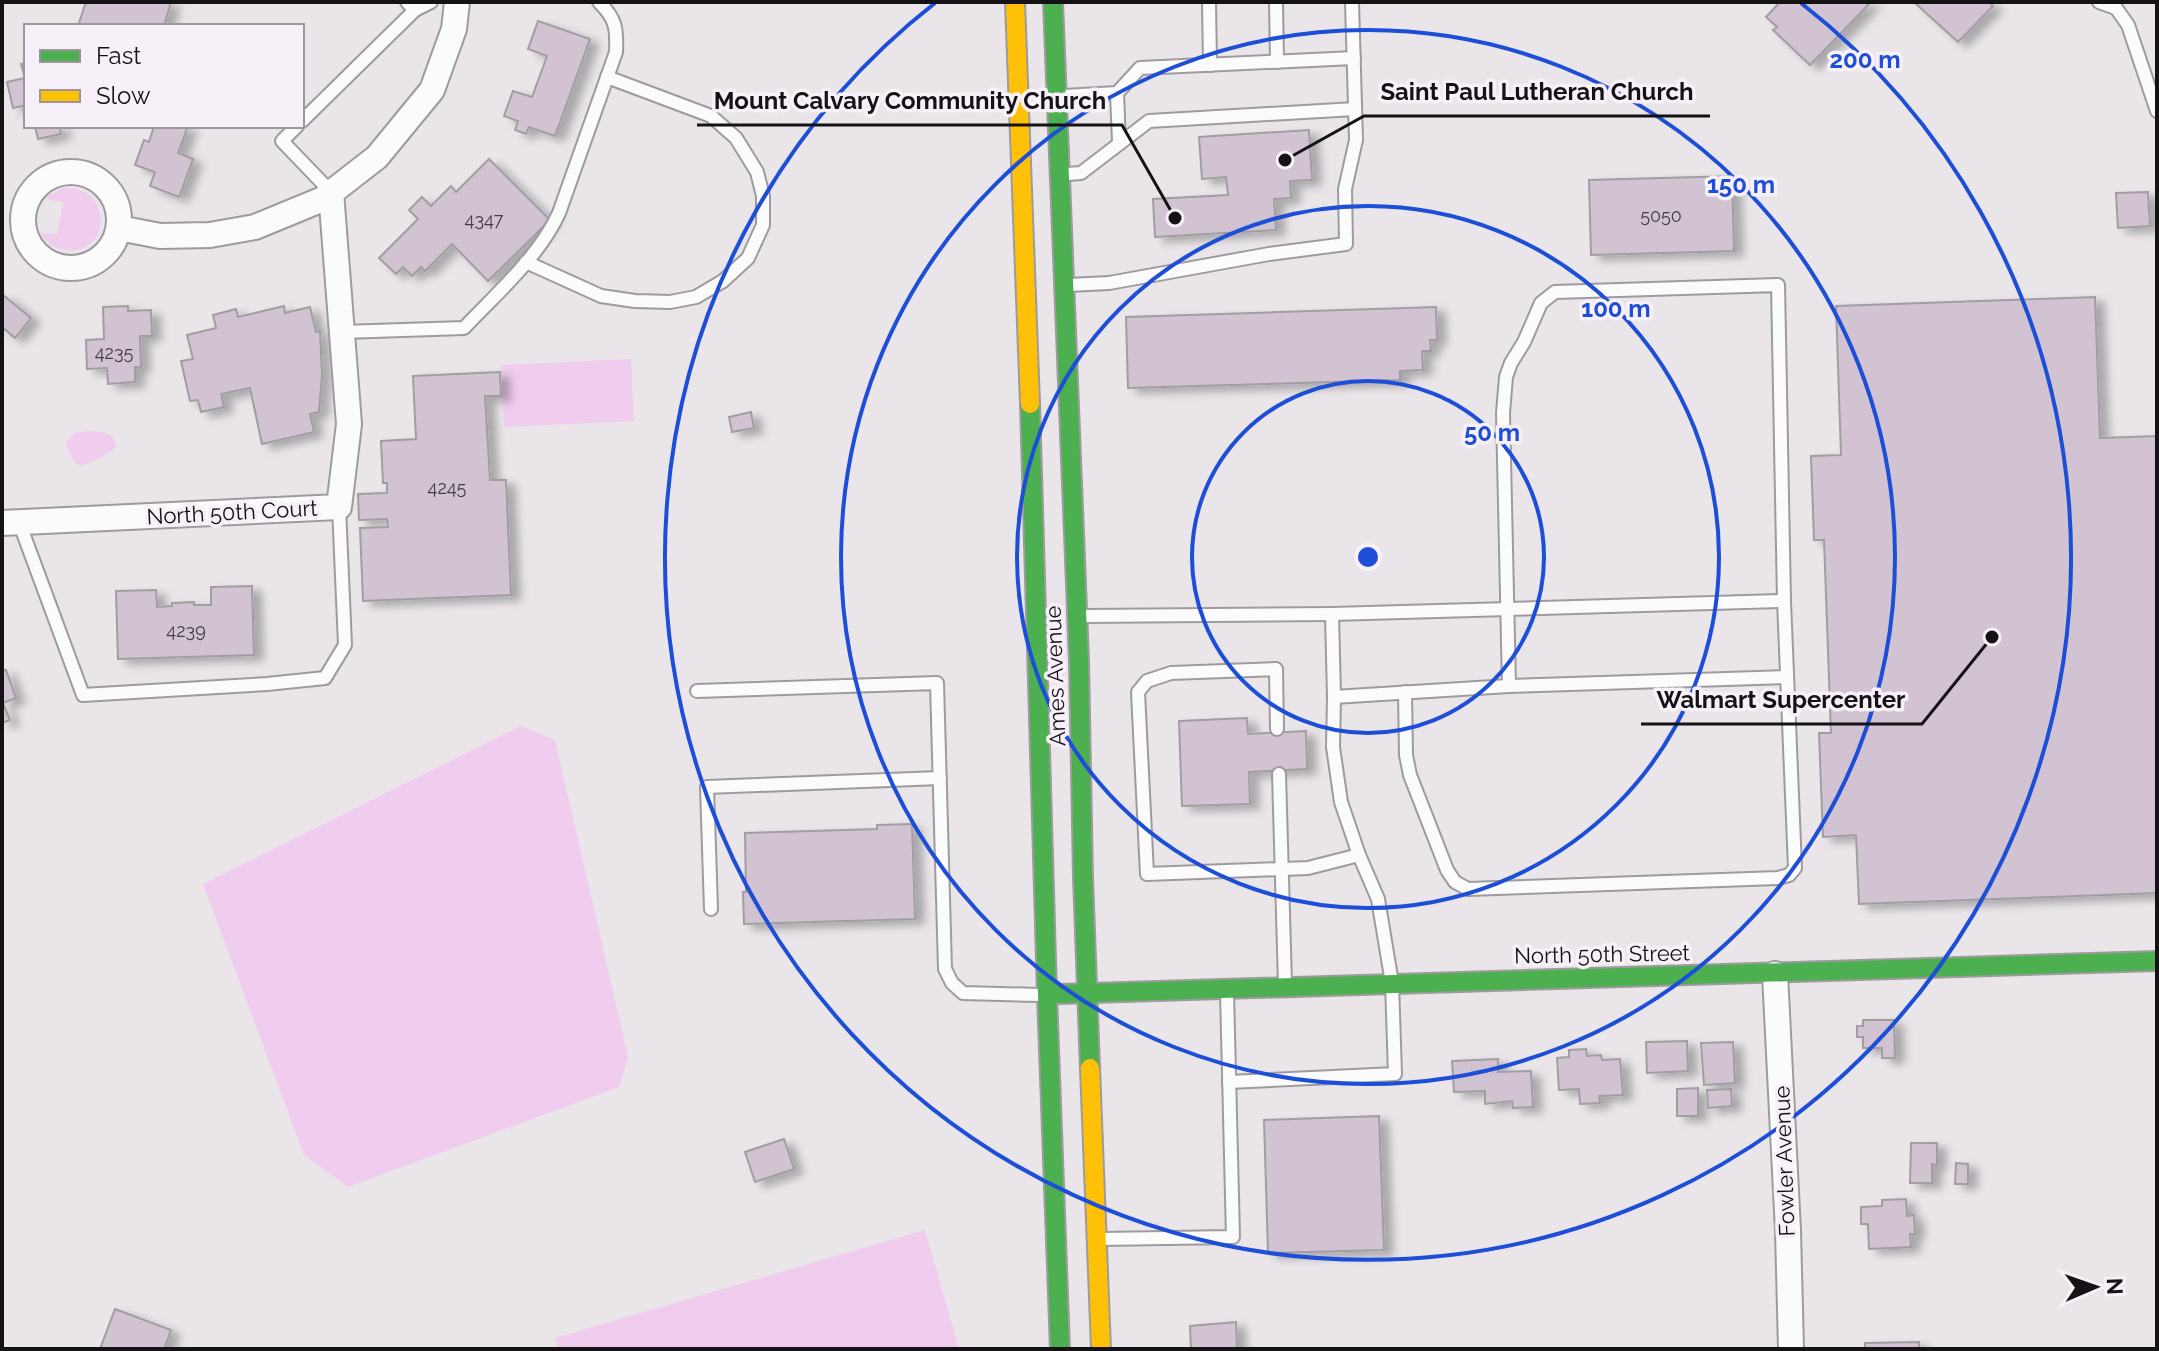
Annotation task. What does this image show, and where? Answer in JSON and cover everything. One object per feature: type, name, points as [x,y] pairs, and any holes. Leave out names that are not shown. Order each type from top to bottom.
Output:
[{"type":"main road","name":"Ames Avenue","points":[[1015,2],[1039,123],[1057,617],[1088,994],[1101,1349]]},
{"type":"main road","name":"Ames Avenue","points":[[1039,123],[1057,96],[1053,2]]},
{"type":"main road","name":"Ames Avenue","points":[[1039,123],[1060,174],[1065,285],[1047,995],[1060,1349]]},
{"type":"main road","name":"North 50th Street","points":[[1047,995],[2157,961]]},
{"type":"street","points":[[119,228],[160,236],[210,235],[255,227],[323,199],[377,157],[432,90],[454,29],[457,2]]},
{"type":"street","points":[[63,172],[78,172],[102,183],[114,198],[119,212],[119,228],[114,243],[95,262],[73,269],[56,266],[41,258],[30,246],[24,231],[26,206],[37,186],[49,177],[63,172]]},
{"type":"street","name":"North 50th Court","points":[[10,522],[339,507],[349,424],[331,192]]},
{"type":"street","points":[[2,199],[26,206]]},
{"type":"street","name":"Fowler Avenue","points":[[1775,974],[1791,1349]]},
{"type":"lane","points":[[304,119],[411,6],[431,2]]},
{"type":"lane","points":[[1209,2],[1210,65]]},
{"type":"lane","points":[[1276,2],[1277,62]]},
{"type":"lane","points":[[1065,285],[1109,283],[1269,254],[1346,244],[1345,189],[1356,140],[1352,2]]},
{"type":"lane","points":[[2099,2],[2116,8],[2128,25],[2157,111]]},
{"type":"lane","points":[[342,332],[464,328],[551,231],[616,52],[617,31],[604,4]]},
{"type":"lane","points":[[1057,96],[1117,93],[1140,68],[1354,58]]},
{"type":"lane","points":[[526,262],[601,296],[670,302],[696,297],[723,281],[748,258],[763,225],[763,196],[757,172],[736,138],[711,116],[607,77]]},
{"type":"lane","points":[[1117,93],[1119,142]]},
{"type":"lane","points":[[1060,174],[1081,173],[1149,121],[1355,109]]},
{"type":"lane","points":[[295,128],[282,141],[331,192]]},
{"type":"lane","points":[[1405,692],[1406,755],[1410,775],[1447,870],[1455,882],[1468,889],[1778,878],[1789,875],[1795,868],[1784,601],[1778,285],[1555,292],[1541,303],[1506,377],[1503,413],[1509,686]]},
{"type":"lane","points":[[10,522],[83,695],[325,678],[345,645],[339,507]]},
{"type":"lane","points":[[1057,617],[1332,614],[1784,601]]},
{"type":"lane","points":[[1229,1082],[1395,1074],[1392,983],[1378,899],[1341,802],[1333,747],[1332,614]]},
{"type":"lane","points":[[1277,729],[1276,669],[1171,673],[1147,681],[1138,692],[1147,874],[1308,868],[1359,855]]},
{"type":"lane","points":[[1334,697],[1509,686],[1787,677]]},
{"type":"lane","points":[[697,691],[937,683],[945,969],[952,983],[963,993],[1047,995]]},
{"type":"lane","points":[[1279,774],[1286,987]]},
{"type":"lane","points":[[711,909],[707,787],[940,778]]},
{"type":"lane","points":[[1097,1239],[1233,1237],[1227,989]]},
{"type":"shaded area","points":[[64,188],[80,190],[91,197],[98,208],[101,220],[99,232],[92,242],[81,249],[58,248],[48,243],[40,233],[57,234],[63,202],[50,200],[46,196]]},
{"type":"shaded area","points":[[631,359],[634,421],[504,427],[501,365]]},
{"type":"shaded area","points":[[87,431],[110,435],[116,447],[79,466],[65,444],[75,433]]},
{"type":"shaded area","points":[[521,726],[555,740],[628,1057],[619,1087],[348,1187],[304,1155],[203,884]]},
{"type":"shaded area","points":[[925,1230],[959,1349],[558,1349],[555,1338]]},
{"type":"building","points":[[86,2],[171,2],[165,24],[79,24]]},
{"type":"building","points":[[1780,2],[1871,2],[1810,65],[1773,30],[1777,27],[1766,17]]},
{"type":"building","points":[[1914,2],[1989,2],[1993,6],[1958,42]]},
{"type":"building","points":[[538,21],[590,39],[555,136],[529,127],[526,134],[515,130],[518,121],[504,116],[513,91],[532,97],[547,56],[528,49]]},
{"type":"building","points":[[24,78],[24,105],[13,108],[7,82]]},
{"type":"building","points":[[35,128],[60,128],[61,134],[38,139]]},
{"type":"building","points":[[153,128],[187,128],[178,153],[193,159],[179,197],[150,186],[155,172],[135,165],[144,140],[149,142]]},
{"type":"building","points":[[1309,130],[1312,180],[1290,181],[1291,198],[1274,199],[1276,230],[1155,237],[1153,199],[1228,195],[1226,177],[1202,179],[1199,137]]},
{"type":"building","points":[[489,159],[550,220],[488,281],[452,244],[425,271],[421,267],[412,276],[403,267],[396,274],[379,258],[418,219],[409,210],[422,197],[431,206],[451,186],[456,192]]},
{"type":"building","points":[[1732,176],[1734,251],[1591,255],[1589,180]]},
{"type":"building","points":[[2148,192],[2150,226],[2118,228],[2116,193]]},
{"type":"building","points":[[2,294],[31,318],[15,338],[2,327]]},
{"type":"building","points":[[2095,297],[2100,438],[2157,436],[2157,893],[1859,904],[1856,835],[1823,837],[1819,733],[1831,733],[1824,540],[1814,540],[1811,456],[1841,455],[1836,306]]},
{"type":"building","points":[[128,306],[128,311],[151,310],[152,336],[140,336],[141,367],[135,367],[135,382],[108,384],[107,368],[87,369],[86,340],[104,339],[103,307]]},
{"type":"building","points":[[284,306],[285,313],[310,307],[316,332],[320,331],[322,375],[319,412],[310,414],[314,432],[262,444],[250,388],[221,394],[224,407],[201,412],[198,400],[190,401],[181,361],[193,359],[187,335],[216,328],[213,315],[236,309],[238,317]]},
{"type":"building","points":[[1436,307],[1437,340],[1430,340],[1431,351],[1422,351],[1423,370],[1400,371],[1400,380],[1128,388],[1126,317]]},
{"type":"building","points":[[500,372],[501,396],[485,396],[490,480],[506,480],[511,595],[363,601],[360,528],[388,527],[387,519],[359,520],[358,494],[387,493],[387,483],[383,483],[381,441],[416,439],[413,376]]},
{"type":"building","points":[[751,412],[754,428],[732,432],[729,417]]},
{"type":"building","points":[[252,586],[254,655],[118,659],[116,591],[156,590],[157,607],[194,602],[194,605],[211,605],[211,587]]},
{"type":"building","points":[[2,667],[6,670],[16,698],[3,703],[10,720],[2,723]]},
{"type":"building","points":[[1247,718],[1248,734],[1306,731],[1307,769],[1249,772],[1250,804],[1182,806],[1179,721]]},
{"type":"building","points":[[912,824],[915,919],[744,924],[745,833],[877,829],[877,825]]},
{"type":"building","points":[[1863,1020],[1894,1020],[1895,1058],[1882,1058],[1882,1048],[1863,1048],[1863,1037],[1857,1037],[1857,1026],[1863,1026]]},
{"type":"building","points":[[1687,1041],[1688,1071],[1647,1073],[1646,1042]]},
{"type":"building","points":[[1733,1042],[1735,1083],[1704,1085],[1701,1043]]},
{"type":"building","points":[[1586,1049],[1587,1056],[1601,1055],[1602,1060],[1620,1059],[1623,1095],[1599,1096],[1600,1103],[1580,1104],[1579,1089],[1559,1090],[1557,1058],[1569,1057],[1569,1050]]},
{"type":"building","points":[[1498,1059],[1498,1072],[1531,1071],[1533,1107],[1513,1108],[1512,1101],[1485,1104],[1485,1091],[1454,1092],[1452,1061]]},
{"type":"building","points":[[1698,1088],[1698,1116],[1677,1116],[1677,1089]]},
{"type":"building","points":[[1731,1089],[1732,1106],[1708,1108],[1707,1090]]},
{"type":"building","points":[[1379,1116],[1384,1250],[1268,1253],[1264,1120]]},
{"type":"building","points":[[784,1139],[794,1169],[755,1182],[745,1152]]},
{"type":"building","points":[[1911,1143],[1937,1143],[1937,1165],[1932,1164],[1932,1183],[1910,1183]]},
{"type":"building","points":[[1956,1163],[1968,1164],[1968,1184],[1955,1184]]},
{"type":"building","points":[[1906,1199],[1907,1216],[1914,1215],[1915,1234],[1910,1234],[1911,1247],[1869,1249],[1868,1224],[1861,1224],[1861,1207],[1882,1206],[1882,1200]]},
{"type":"building","points":[[115,1309],[171,1330],[164,1349],[100,1349]]},
{"type":"building","points":[[1236,1322],[1237,1349],[1191,1349],[1190,1326]]},
{"type":"building","points":[[1919,1342],[1919,1349],[1865,1349],[1865,1343]]},
{"type":"traffic: fast","points":[[1053,2],[1079,661],[1090,1068]]},
{"type":"traffic: fast","points":[[1030,404],[1060,1349]]},
{"type":"traffic: fast","points":[[1059,994],[2157,961]]},
{"type":"traffic: slow","points":[[1015,2],[1030,404]]},
{"type":"traffic: slow","points":[[1090,1068],[1101,1349]]},
{"type":"place","name":"Saint Paul Lutheran Church","points":[[1285,160]]},
{"type":"place","name":"Mount Calvary Community Church","points":[[1175,218]]},
{"type":"place","name":"Walmart Supercenter","points":[[1992,637]]}]
